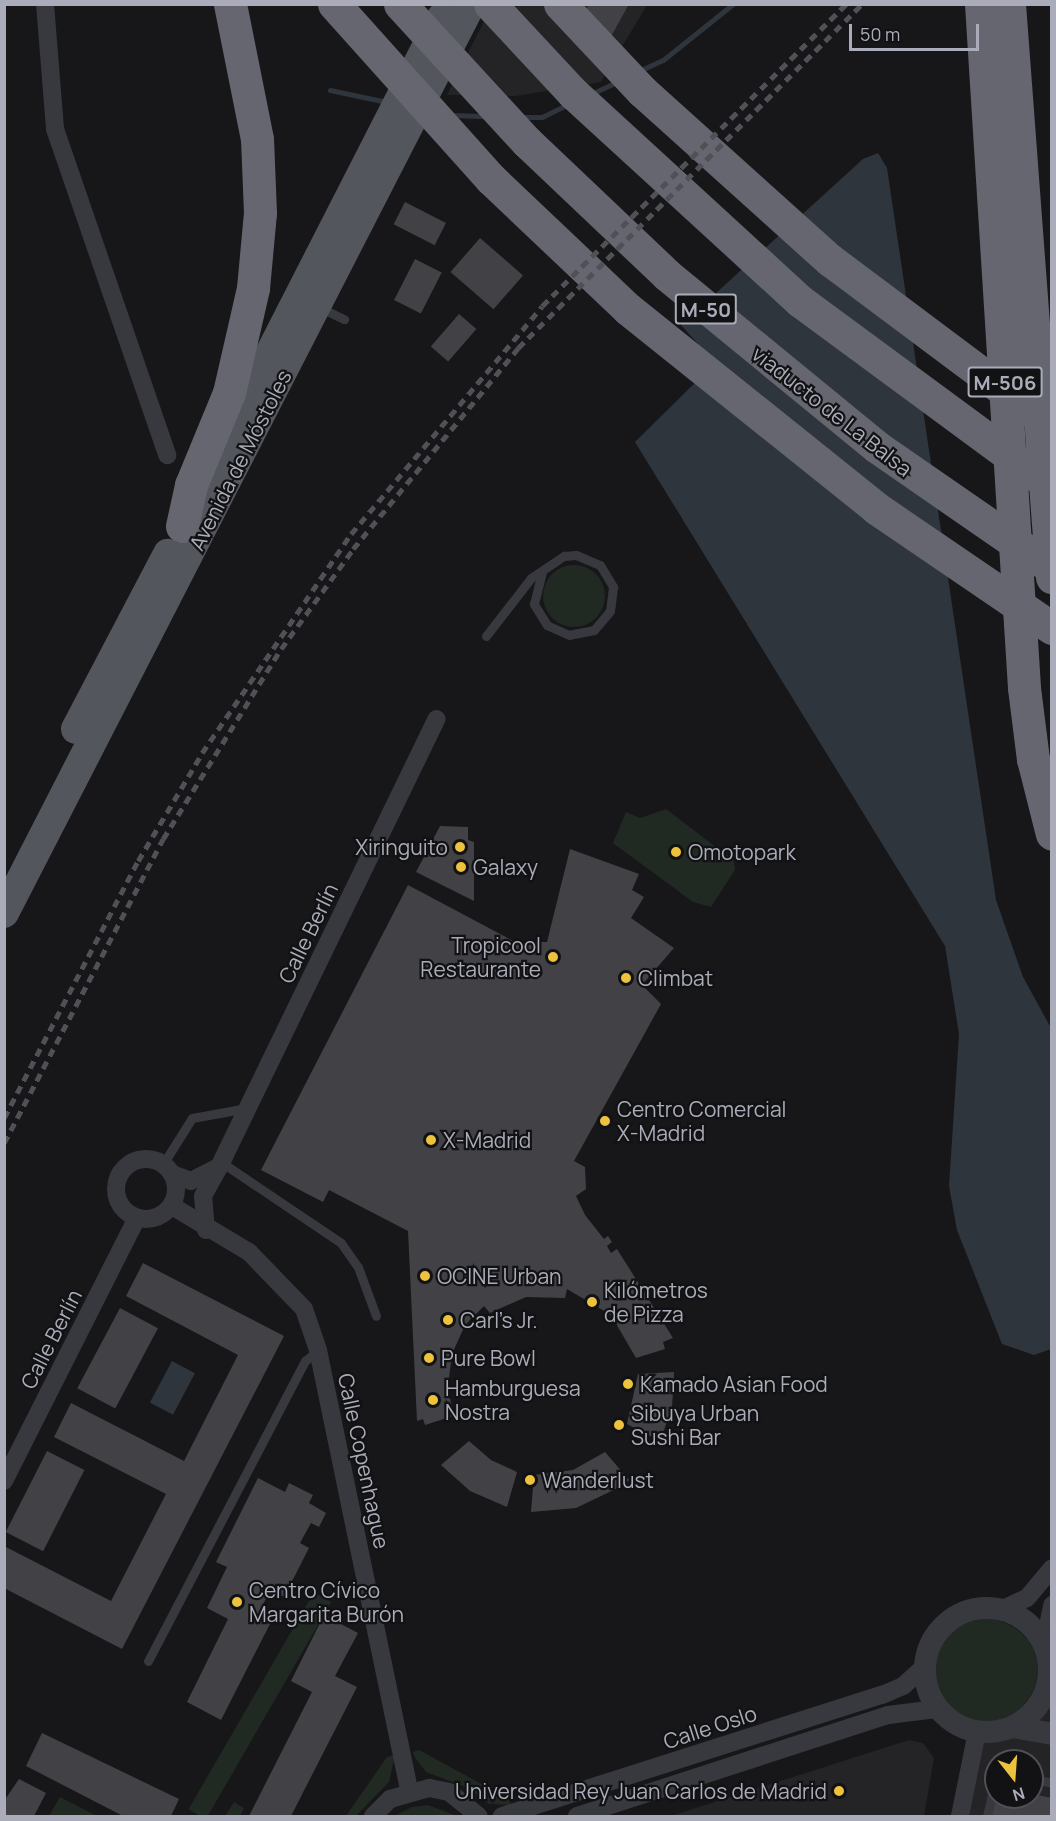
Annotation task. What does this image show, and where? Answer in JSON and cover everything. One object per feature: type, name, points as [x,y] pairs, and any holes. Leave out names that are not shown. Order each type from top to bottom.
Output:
[{"type":"highway","points":[[182,526],[190,485],[229,393],[254,288],[260,213],[257,139],[230,4]]},
{"type":"highway","points":[[334,4],[491,179],[628,309],[876,508],[1052,628]]},
{"type":"highway","name":"viaducto de La Balsa","points":[[400,4],[527,142],[667,276],[877,447],[1052,568]]},
{"type":"highway","points":[[490,4],[589,108],[800,301],[1052,488]]},
{"type":"highway","points":[[560,4],[642,91],[830,260],[1052,426]]},
{"type":"highway","name":"M-506","points":[[981,4],[1024,688],[1033,759],[1052,834]]},
{"type":"highway","name":"M-506","points":[[1009,4],[1052,577]]},
{"type":"main road","name":"Avenida de Móstoles","points":[[4,913],[331,312],[449,4]]},
{"type":"main road","name":"Avenida de Móstoles","points":[[4,871],[182,526],[408,106],[471,4]]},
{"type":"street","points":[[45,4],[55,129],[166,455]]},
{"type":"street","name":"Calle Berlín","points":[[206,1230],[204,1196],[437,719]]},
{"type":"street","points":[[168,1169],[177,1190],[172,1206],[156,1218],[137,1218],[117,1197],[118,1178],[141,1160],[168,1169],[191,1181],[220,1165]]},
{"type":"street","name":"Calle Copenhague","points":[[172,1206],[206,1230],[249,1252],[304,1309],[318,1350],[409,1790]]},
{"type":"street","name":"Calle Berlín","points":[[4,1481],[137,1218]]},
{"type":"street","points":[[937,1709],[924,1667],[932,1640],[950,1619],[966,1611],[1003,1609],[1027,1598],[1052,1568]]},
{"type":"street","points":[[1013,1727],[1035,1710],[1050,1687],[1044,1644],[1052,1605]]},
{"type":"street","points":[[1003,1609],[1034,1629],[1044,1644]]},
{"type":"street","name":"Calle Oslo","points":[[502,1816],[882,1695],[903,1686],[924,1667]]},
{"type":"street","points":[[577,1816],[888,1715],[937,1709],[977,1732],[1013,1727],[1052,1734]]},
{"type":"street","points":[[960,1816],[977,1732]]},
{"type":"street","points":[[373,1816],[409,1790],[449,1792],[479,1816]]},
{"type":"lane","points":[[486,636],[542,571],[553,561],[576,555],[600,565],[613,587],[610,611],[594,630],[569,635],[547,625],[534,604],[542,571]]},
{"type":"lane","points":[[168,1169],[192,1118],[247,1108]]},
{"type":"lane","points":[[220,1165],[341,1243],[358,1267],[376,1316]]},
{"type":"lane","points":[[148,1661],[306,1360],[318,1350]]},
{"type":"shaded area","points":[[492,5],[647,5],[601,82],[516,96],[447,95]]},
{"type":"shaded area","points":[[878,153],[887,168],[996,900],[1023,977],[1051,1028],[1051,1349],[1034,1355],[1002,1344],[957,1230],[949,1186],[959,1034],[945,946],[635,442],[715,363],[681,325],[863,159]]},
{"type":"shaded area","points":[[574,565],[591,570],[596,574],[600,579],[605,596],[600,613],[596,618],[591,622],[574,627],[557,622],[552,618],[548,613],[543,596],[548,579],[552,574],[557,570]]},
{"type":"shaded area","name":"Omotopark","points":[[666,809],[734,861],[735,870],[711,907],[693,902],[613,843],[626,812],[640,818]]},
{"type":"shaded area","points":[[172,1361],[195,1373],[173,1415],[150,1402]]},
{"type":"shaded area","points":[[314,1592],[331,1602],[208,1816],[200,1816],[188,1809]]},
{"type":"shaded area","points":[[986,1619],[1005,1623],[1022,1634],[1033,1651],[1037,1670],[1033,1689],[1022,1706],[1005,1717],[986,1721],[967,1717],[950,1706],[939,1689],[935,1670],[939,1651],[950,1634],[967,1623]]},
{"type":"shaded area","points":[[1051,1619],[1051,1816],[961,1816],[987,1671]]},
{"type":"shaded area","name":"Universidad Rey Juan Carlos de Madrid","points":[[909,1740],[923,1743],[934,1758],[924,1816],[671,1816]]},
{"type":"shaded area","points":[[419,1750],[509,1799],[511,1805],[489,1804],[468,1788],[426,1772],[413,1752]]},
{"type":"shaded area","points":[[395,1755],[389,1782],[356,1816],[346,1816],[387,1757]]},
{"type":"shaded area","points":[[60,1797],[97,1816],[49,1816]]},
{"type":"shaded area","points":[[234,1802],[244,1808],[240,1816],[225,1816]]},
{"type":"shaded area","points":[[428,1805],[457,1816],[394,1816],[412,1807]]},
{"type":"building","points":[[589,4],[629,4],[603,51],[573,35]]},
{"type":"building","points":[[405,202],[446,223],[435,245],[394,224]]},
{"type":"building","points":[[480,238],[523,275],[493,309],[450,272]]},
{"type":"building","points":[[415,259],[442,273],[421,314],[394,300]]},
{"type":"building","points":[[459,314],[476,329],[448,362],[431,346]]},
{"type":"building","points":[[440,826],[468,827],[468,840],[474,842],[474,901],[416,872]]},
{"type":"building","name":"X-Madrid","points":[[570,849],[639,874],[632,890],[644,897],[631,918],[674,948],[642,985],[661,1004],[574,1161],[585,1167],[586,1189],[576,1196],[585,1215],[604,1239],[608,1236],[612,1242],[607,1246],[611,1253],[617,1249],[673,1338],[663,1342],[665,1349],[636,1358],[611,1315],[567,1289],[565,1298],[526,1297],[490,1313],[484,1306],[465,1325],[452,1354],[448,1386],[453,1416],[425,1425],[423,1419],[417,1421],[408,1231],[329,1190],[323,1202],[261,1170],[408,885],[515,942],[547,942]]},
{"type":"building","points":[[143,1263],[284,1336],[122,1649],[4,1588],[4,1546],[111,1601],[166,1494],[54,1437],[71,1403],[184,1461],[238,1355],[126,1296]]},
{"type":"building","points":[[120,1308],[158,1328],[115,1409],[77,1388]]},
{"type":"building","points":[[674,1372],[672,1408],[660,1441],[627,1424],[638,1374]]},
{"type":"building","points":[[469,1441],[491,1460],[517,1472],[507,1507],[470,1491],[441,1465]]},
{"type":"building","points":[[47,1451],[84,1470],[43,1551],[6,1532]]},
{"type":"building","points":[[605,1452],[629,1480],[624,1485],[576,1508],[531,1512],[534,1475],[573,1470]]},
{"type":"building","name":"Centro Cívico Margarita Burón","points":[[258,1478],[285,1492],[289,1483],[313,1495],[309,1503],[326,1513],[319,1527],[311,1523],[300,1543],[309,1548],[284,1597],[271,1589],[261,1608],[272,1620],[221,1720],[187,1702],[228,1619],[207,1608],[227,1567],[216,1562]]},
{"type":"building","points":[[324,1615],[358,1633],[335,1676],[357,1687],[291,1816],[249,1816],[312,1692],[291,1681]]},
{"type":"building","points":[[42,1733],[179,1799],[171,1816],[123,1816],[26,1766]]},
{"type":"building","points":[[19,1779],[46,1793],[34,1816],[4,1816],[4,1801]]},
{"type":"building","points":[[1044,1796],[1052,1798],[1052,1816],[992,1816],[993,1809],[1044,1809]]},
{"type":"waterway","points":[[639,71],[663,60],[733,4]]},
{"type":"waterway","points":[[591,94],[617,82]]},
{"type":"waterway","points":[[330,90],[387,102]]},
{"type":"waterway","points":[[521,117],[542,117],[569,104]]},
{"type":"waterway","points":[[452,115],[487,116]]},
{"type":"railway","points":[[4,1118],[138,861],[202,753],[351,534],[542,306],[846,4]]},
{"type":"railway","points":[[4,1143],[163,839],[281,649],[353,549],[518,348],[862,4]]},
{"type":"place","name":"Xiringuito","points":[[460,847]]},
{"type":"place","name":"Omotopark","points":[[676,852]]},
{"type":"place","name":"Galaxy","points":[[461,867]]},
{"type":"place","name":"Tropicool Restaurante","points":[[553,957]]},
{"type":"place","name":"Climbat","points":[[626,978]]},
{"type":"place","name":"Centro Comercial X-Madrid","points":[[605,1121]]},
{"type":"place","name":"X-Madrid","points":[[431,1140]]},
{"type":"place","name":"OCINE Urban","points":[[425,1276]]},
{"type":"place","name":"Kilómetros de Pizza","points":[[592,1302]]},
{"type":"place","name":"Carl's Jr.","points":[[448,1320]]},
{"type":"place","name":"Pure Bowl","points":[[429,1358]]},
{"type":"place","name":"Kamado Asian Food","points":[[628,1384]]},
{"type":"place","name":"Hamburguesa Nostra","points":[[433,1400]]},
{"type":"place","name":"Sibuya Urban Sushi Bar","points":[[619,1425]]},
{"type":"place","name":"Wanderlust","points":[[530,1480]]},
{"type":"place","name":"Centro Cívico Margarita Burón","points":[[237,1602]]},
{"type":"place","name":"Universidad Rey Juan Carlos de Madrid","points":[[839,1791]]}]
